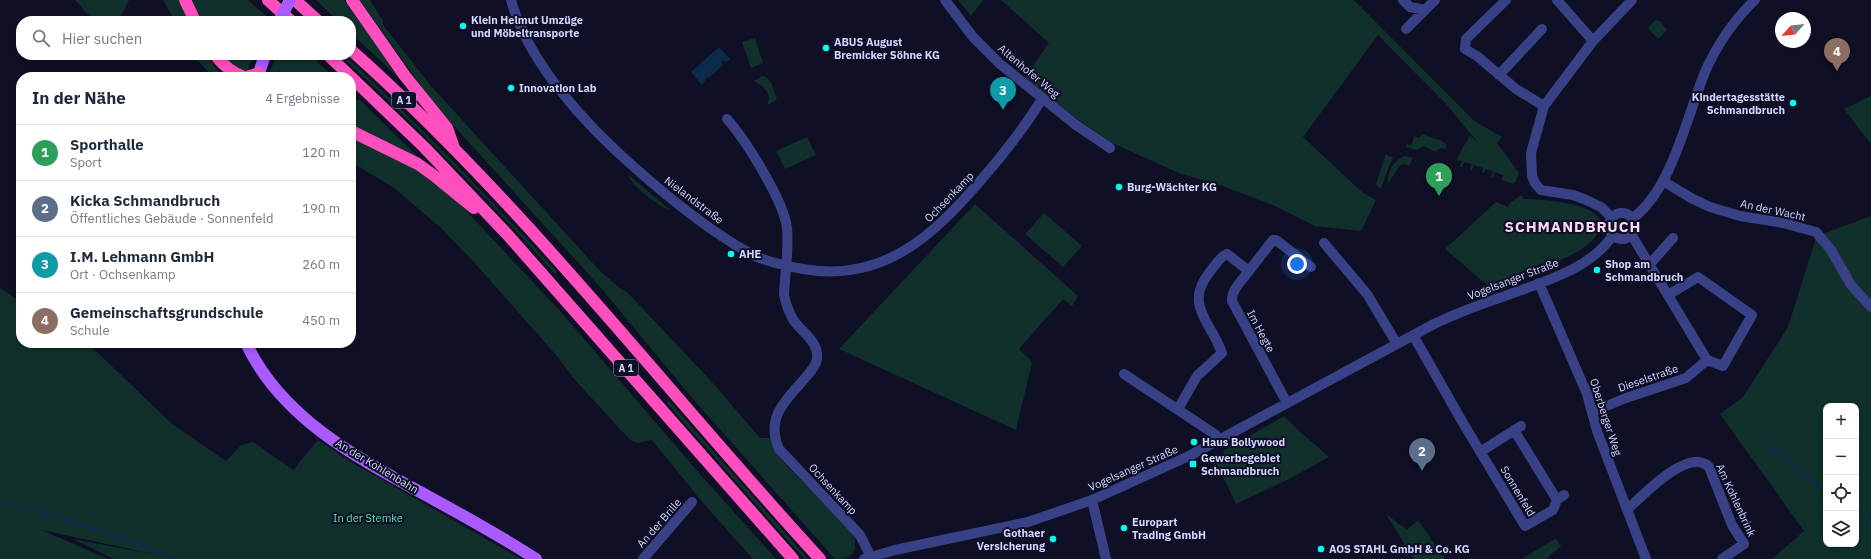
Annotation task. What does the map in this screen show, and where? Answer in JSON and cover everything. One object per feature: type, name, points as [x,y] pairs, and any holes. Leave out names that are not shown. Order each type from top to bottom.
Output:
[{"type":"highway","points":[[185,0],[193,16]]},
{"type":"highway","points":[[268,0],[286,16]]},
{"type":"highway","points":[[295,0],[313,16]]},
{"type":"highway","points":[[352,0],[405,76],[447,128],[455,151]]},
{"type":"highway","name":"A 1","points":[[356,55],[455,151],[566,269],[753,485],[820,559]]},
{"type":"highway","points":[[213,60],[223,72]]},
{"type":"highway","points":[[219,60],[233,72]]},
{"type":"highway","name":"A 1","points":[[333,60],[346,72]]},
{"type":"highway","name":"A 1","points":[[356,82],[424,147],[506,233],[793,559]]},
{"type":"highway","points":[[356,133],[418,164],[506,233]]},
{"type":"main road","points":[[282,16],[290,0]]},
{"type":"main road","points":[[256,72],[263,60]]},
{"type":"main road","name":"An der Kohlenbahn","points":[[249,348],[257,363],[274,387],[298,412],[323,433],[380,470],[501,537],[536,559]]},
{"type":"street","name":"Nielandstraße","points":[[511,0],[524,37],[542,65],[584,118],[622,156],[668,196],[703,223],[752,254],[785,266]]},
{"type":"street","name":"Altenhofer Weg","points":[[945,0],[973,37],[1000,64],[1042,99],[1110,148]]},
{"type":"street","points":[[1403,0],[1410,7],[1425,10]]},
{"type":"street","points":[[1406,29],[1435,0]]},
{"type":"street","points":[[1506,0],[1466,39],[1465,49],[1477,56],[1516,89],[1544,106]]},
{"type":"street","points":[[1557,0],[1594,41]]},
{"type":"street","points":[[1612,218],[1601,207],[1588,201],[1573,195],[1544,191],[1534,183],[1531,168],[1531,153],[1544,106],[1594,41],[1632,0]]},
{"type":"street","points":[[1633,218],[1646,206],[1663,181],[1709,64],[1734,22],[1755,0]]},
{"type":"street","points":[[1499,75],[1542,29]]},
{"type":"street","name":"Ochsenkamp","points":[[867,558],[860,535],[779,449],[775,439],[774,428],[776,417],[782,405],[811,371],[817,360],[813,341],[794,320],[787,307],[784,295],[785,266],[822,272],[841,271],[879,263],[912,247],[945,221],[971,192],[1006,151],[1029,120],[1042,99]]},
{"type":"street","points":[[727,119],[741,134],[783,212],[787,227],[785,266]]},
{"type":"street","name":"An der Wacht","points":[[1663,181],[1691,198],[1710,207],[1740,216],[1783,223],[1816,232],[1831,250],[1851,285],[1871,307]]},
{"type":"street","points":[[1621,213],[1628,214],[1633,218],[1635,229],[1630,236],[1621,239],[1613,235],[1609,228],[1612,218],[1621,213]]},
{"type":"street","name":"Vogelsanger Straße","points":[[867,558],[1028,522],[1092,500],[1189,456],[1451,316],[1539,283],[1586,261],[1600,250],[1613,235]]},
{"type":"street","points":[[1630,236],[1634,239],[1650,264],[1668,295],[1707,360],[1723,366],[1752,315],[1698,277],[1668,295]]},
{"type":"street","points":[[1650,264],[1673,238]]},
{"type":"street","name":"Im Hegte","points":[[1287,403],[1232,301],[1232,296],[1234,291],[1273,240],[1276,240],[1311,267]]},
{"type":"street","points":[[1324,242],[1367,294],[1397,344]]},
{"type":"street","points":[[1178,409],[1197,376],[1222,352],[1200,310],[1198,292],[1201,284],[1220,259],[1226,254],[1249,271]]},
{"type":"street","name":"Oberberger Weg","points":[[1539,283],[1580,376],[1597,431],[1646,559]]},
{"type":"street","name":"Sonnenfeld","points":[[1413,335],[1480,452],[1525,526],[1553,510],[1560,497],[1518,428],[1480,452]]},
{"type":"street","name":"Dieselstraße","points":[[1592,412],[1626,398],[1686,378],[1707,360]]},
{"type":"street","points":[[1124,374],[1216,435],[1219,440]]},
{"type":"street","name":"Am Kohlenbrink","points":[[1627,510],[1667,473],[1696,461],[1704,463],[1709,467],[1732,525],[1744,544],[1722,559]]},
{"type":"street","points":[[1092,500],[1106,559]]},
{"type":"street","name":"An der Brille","points":[[643,559],[692,502]]},
{"type":"green space","points":[[75,0],[129,0],[121,16],[89,16]]},
{"type":"green space","points":[[163,0],[179,0],[187,16],[172,16]]},
{"type":"green space","points":[[191,0],[248,0],[266,16],[199,16]]},
{"type":"green space","points":[[316,0],[344,0],[355,16],[333,16]]},
{"type":"green space","points":[[360,0],[370,0],[383,21],[383,25],[432,87],[599,270],[622,290],[626,291],[711,381],[760,438],[770,438],[775,451],[784,463],[857,538],[855,539],[855,549],[852,554],[845,559],[843,556],[843,559],[835,559],[692,398],[602,289],[434,104]]},
{"type":"green space","points":[[958,0],[983,0],[971,16]]},
{"type":"green space","points":[[1001,0],[1354,0],[1473,120],[1502,137],[1497,143],[1519,173],[1513,184],[1502,180],[1503,175],[1495,172],[1493,178],[1491,177],[1493,171],[1485,169],[1484,173],[1482,172],[1483,168],[1474,165],[1472,170],[1470,170],[1472,164],[1464,162],[1462,167],[1460,167],[1462,161],[1457,160],[1470,135],[1479,144],[1447,105],[1378,35],[1303,137],[1363,193],[1376,200],[1361,231],[1315,226],[1275,206],[1220,185],[1181,174],[1110,142],[1050,99],[1025,77],[1049,43]]},
{"type":"green space","points":[[356,17],[401,80],[356,38]]},
{"type":"green space","points":[[1655,20],[1660,21],[1667,30],[1658,39],[1648,28]]},
{"type":"green space","points":[[755,38],[763,63],[751,68],[742,42]]},
{"type":"green space","points":[[198,60],[210,60],[219,72],[208,72]]},
{"type":"green space","points":[[225,60],[251,60],[247,72],[242,72]]},
{"type":"green space","points":[[275,60],[315,60],[329,72],[269,72]]},
{"type":"green space","points":[[345,60],[349,60],[372,81],[453,161],[557,272],[555,274],[503,217],[396,108]]},
{"type":"green space","points":[[762,76],[766,77],[770,81],[777,98],[768,105],[768,94],[761,85],[754,81]]},
{"type":"green space","points":[[1871,96],[1871,144],[1844,109]]},
{"type":"green space","points":[[359,99],[418,157],[356,128],[356,100]]},
{"type":"green space","points":[[1422,134],[1442,141],[1447,145],[1446,149],[1441,148],[1435,152],[1424,146],[1417,150],[1406,147],[1406,144],[1412,145],[1414,136],[1419,138]]},
{"type":"green space","points":[[356,137],[410,164],[456,200],[560,311],[699,473],[776,559],[753,559],[704,504],[652,440],[637,443],[630,440],[575,380],[557,356],[471,259],[441,228],[394,188],[356,165]]},
{"type":"green space","points":[[807,137],[816,155],[785,169],[776,151]]},
{"type":"green space","points":[[1386,154],[1393,158],[1381,188],[1379,188],[1376,184]]},
{"type":"green space","points":[[1405,156],[1413,158],[1409,166],[1404,164],[1400,165],[1388,184],[1388,176],[1392,167],[1397,160]]},
{"type":"green space","points":[[629,175],[670,210],[646,196],[634,184]]},
{"type":"green space","points":[[1521,195],[1524,199],[1546,200],[1576,205],[1589,210],[1598,216],[1601,225],[1596,236],[1585,247],[1543,267],[1542,263],[1492,285],[1494,291],[1445,249],[1496,202],[1508,207],[1510,203]]},
{"type":"green space","points":[[975,204],[1078,296],[1072,306],[1063,299],[1019,349],[1032,362],[1016,430],[839,349]]},
{"type":"green space","points":[[1044,213],[1082,246],[1063,267],[1025,234]]},
{"type":"green space","points":[[1871,216],[1871,305],[1853,285],[1823,234]]},
{"type":"green space","points":[[1817,235],[1871,309],[1871,559],[1772,559],[1804,531],[1720,414],[1743,397],[1788,327]]},
{"type":"green space","name":"In der Stemke","points":[[0,288],[16,299],[16,348],[91,348],[172,424],[226,461],[241,445],[253,442],[293,470],[318,440],[351,462],[521,559],[114,559],[73,539],[162,556],[42,530],[108,559],[0,559]]},
{"type":"green space","points":[[669,401],[808,559],[805,559],[789,542],[667,403]]},
{"type":"green space","points":[[1284,416],[1329,457],[1291,478],[1236,504],[1216,462],[1226,457],[1223,451]]},
{"type":"green space","points":[[1386,514],[1407,530],[1418,520],[1445,559],[1414,559]]},
{"type":"green space","points":[[1556,538],[1561,546],[1546,559],[1522,559]]},
{"type":"water","points":[[719,47],[730,59],[726,62],[724,60],[721,63],[723,65],[709,78],[708,77],[702,85],[691,72]]},
{"type":"waterway","points":[[1766,441],[1772,450],[1790,462],[1823,490]]},
{"type":"waterway","points":[[0,502],[40,512],[137,543],[174,559]]},
{"type":"waterway","points":[[1859,513],[1871,520]]},
{"type":"place","name":"Klein Helmut Umzüge und Möbeltransporte","points":[[463,26]]},
{"type":"place","name":"ABUS August Bremicker Söhne KG","points":[[826,48]]},
{"type":"place","name":"Gemeinschaftsgrundschule","points":[[1837,71]]},
{"type":"place","name":"Innovation Lab","points":[[511,88]]},
{"type":"place","name":"Kindertagesstätte Schmandbruch","points":[[1793,103]]},
{"type":"place","name":"I.M. Lehmann GmbH","points":[[1003,110]]},
{"type":"place","name":"Burg-Wächter KG","points":[[1119,187]]},
{"type":"place","name":"Sporthalle","points":[[1439,196]]},
{"type":"place","name":"AHE","points":[[731,254]]},
{"type":"place","name":"Shop am Schmandbruch","points":[[1597,270]]},
{"type":"place","name":"Haus Bollywood","points":[[1194,442]]},
{"type":"place","name":"Gewerbegebiet Schmandbruch","points":[[1193,464]]},
{"type":"place","name":"Kicka Schmandbruch","points":[[1422,471]]},
{"type":"place","name":"Europart Trading GmbH","points":[[1124,528]]},
{"type":"place","name":"Gothaer Versicherung","points":[[1053,539]]},
{"type":"place","name":"AOS STAHL GmbH & Co. KG","points":[[1321,549]]},
{"type":"district","name":"SCHMANDBRUCH","points":[[1573,226]]}]
